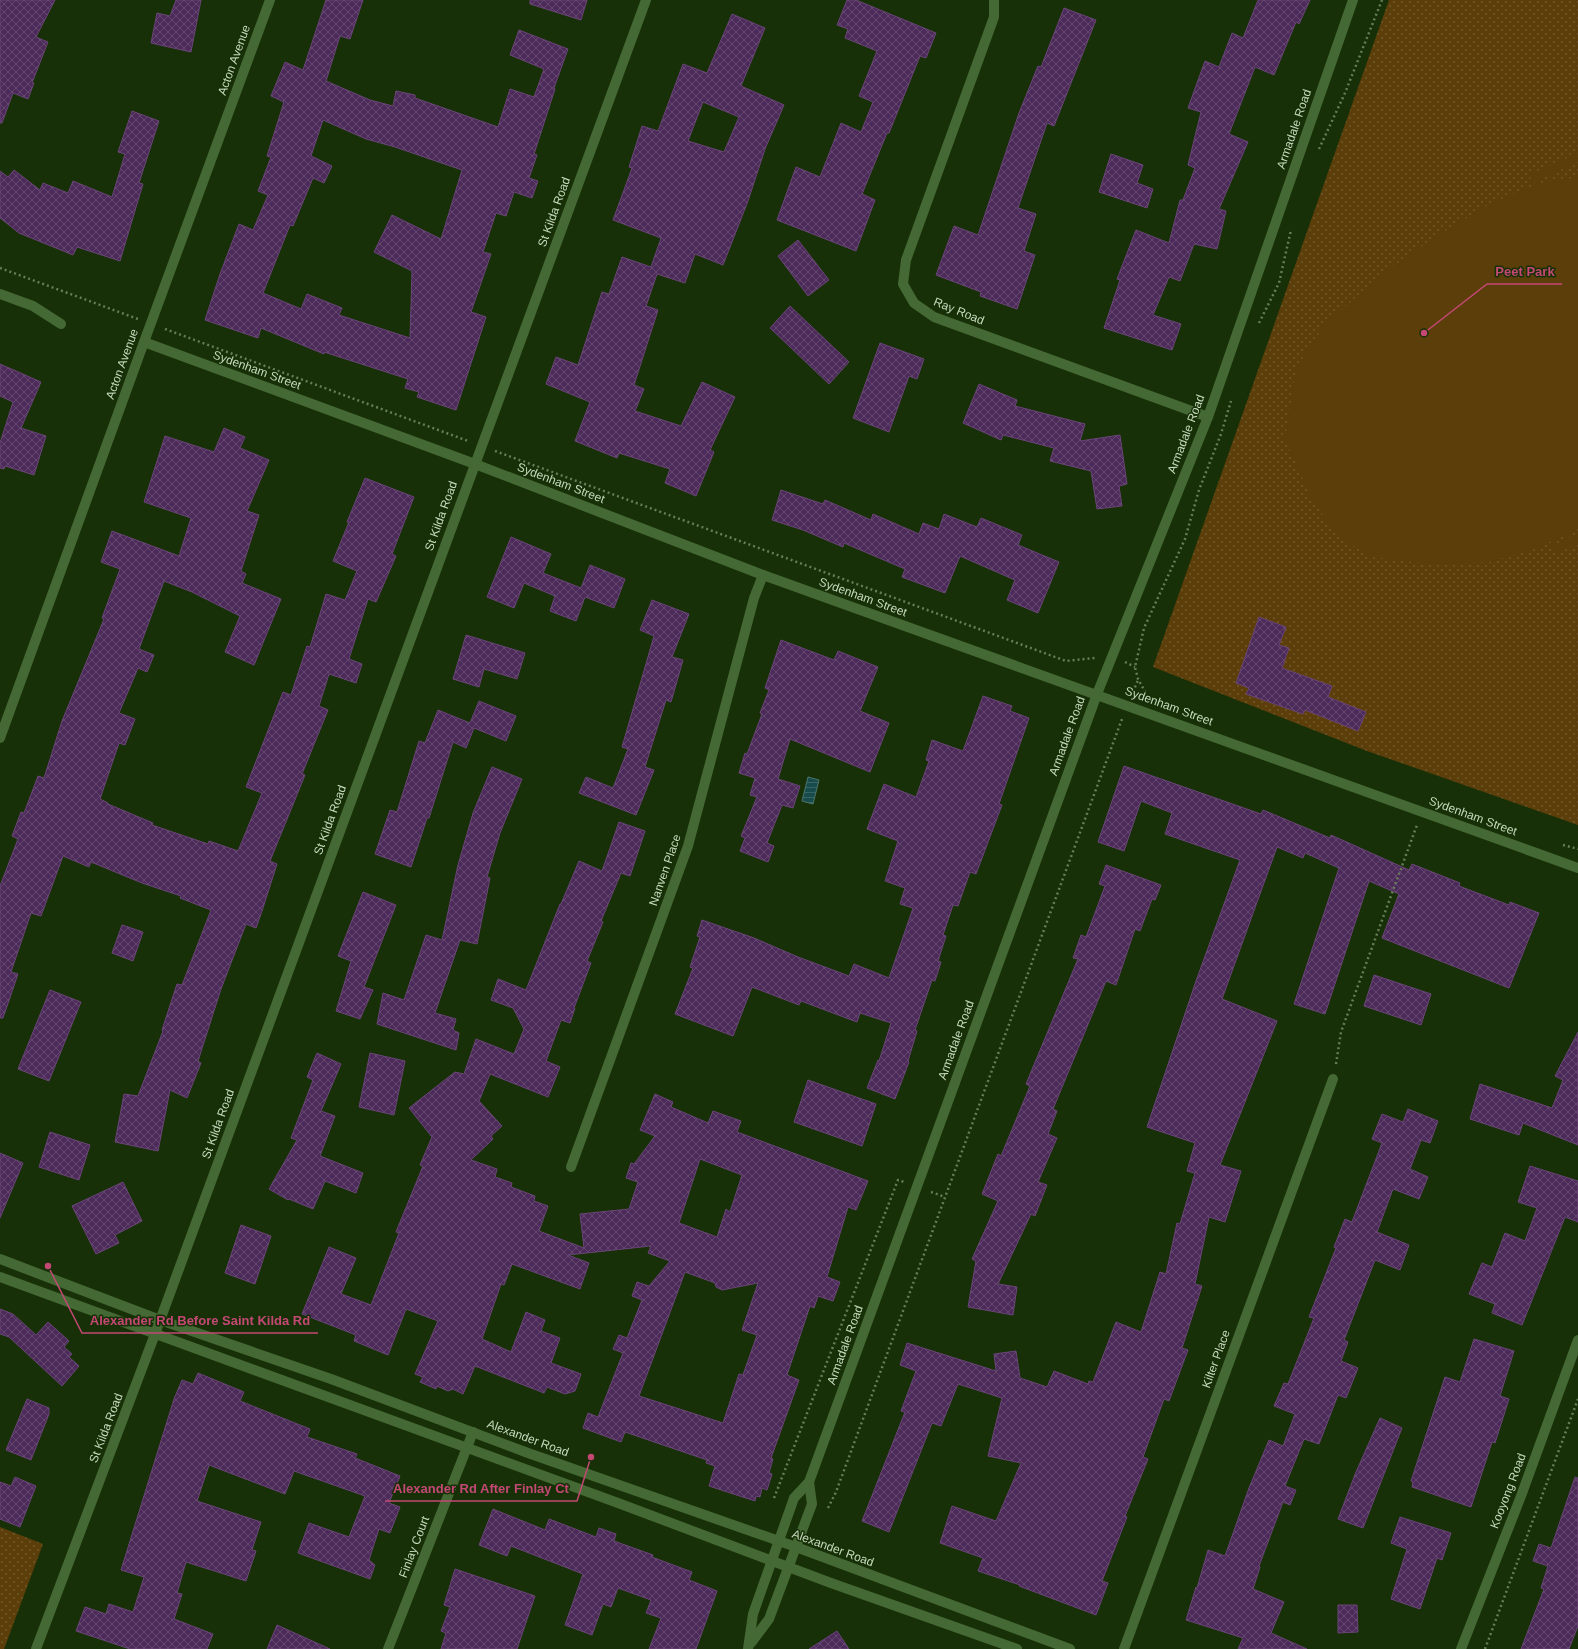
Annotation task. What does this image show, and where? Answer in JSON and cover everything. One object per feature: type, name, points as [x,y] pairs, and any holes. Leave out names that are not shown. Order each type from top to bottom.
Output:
[{"type":"street","name":"Acton Avenue","points":[[0,738],[270,0]]},
{"type":"street","name":"St Kilda Road","points":[[36,1649],[155,1334],[646,0]]},
{"type":"street","name":"Ray Road","points":[[994,0],[994,17],[906,260],[903,284],[914,303],[934,317],[1208,417]]},
{"type":"street","name":"Armadale Road","points":[[749,1647],[753,1614],[794,1498],[809,1482],[1096,694],[1208,417],[1353,0]]},
{"type":"street","points":[[0,294],[33,306],[61,324]]},
{"type":"street","name":"Sydenham Street","points":[[144,342],[474,464],[763,575],[1578,868]]},
{"type":"street","name":"Nanven Place","points":[[571,1167],[688,846],[754,598],[763,575]]},
{"type":"street","name":"Kilter Place","points":[[1124,1649],[1333,1079]]},
{"type":"street","name":"Alexander Road","points":[[0,1259],[160,1320],[796,1547],[1070,1649]]},
{"type":"street","points":[[0,1277],[618,1503],[831,1583],[1017,1649]]},
{"type":"street","name":"Kooyong Road","points":[[1461,1649],[1521,1496],[1578,1340]]},
{"type":"street","name":"Finlay Court","points":[[388,1649],[473,1432]]},
{"type":"street","name":"Armadale Road","points":[[749,1647],[769,1619],[812,1504],[809,1482]]},
{"type":"path","points":[[1315,155],[1339,107],[1382,0]]},
{"type":"path","points":[[1256,328],[1279,283],[1291,228]]},
{"type":"path","points":[[0,268],[1066,661],[1112,657]]},
{"type":"path","points":[[1151,702],[1138,679],[1135,667],[1144,628],[1185,538],[1199,490],[1221,434],[1232,400]]},
{"type":"path","points":[[827,1509],[836,1492],[1128,705]]},
{"type":"path","points":[[1333,1079],[1341,1032],[1422,812]]},
{"type":"path","points":[[1558,844],[1578,849]]},
{"type":"path","points":[[774,1498],[898,1180],[945,1197]]},
{"type":"path","points":[[1485,1649],[1578,1399]]},
{"type":"shaded area","points":[[1389,0],[1578,0],[1578,825],[1367,751],[1153,667]]},
{"type":"shaded area","points":[[1578,153],[1578,162],[1533,183],[1529,175]]},
{"type":"shaded area","points":[[1578,177],[1578,529],[1537,548],[1489,562],[1428,564],[1373,557],[1338,537],[1311,498],[1285,439],[1296,368],[1325,324],[1386,271],[1435,237],[1491,203],[1540,183]]},
{"type":"shaded area","points":[[1578,534],[1578,543],[1555,554],[1552,546]]},
{"type":"shaded area","points":[[0,1527],[43,1544],[4,1649],[0,1649]]},
{"type":"water","points":[[808,777],[819,780],[813,804],[802,801]]},
{"type":"building","points":[[0,0],[55,0],[36,37],[48,42],[32,83],[34,83],[28,99],[13,93],[2,123],[0,123]]},
{"type":"building","points":[[176,0],[201,0],[191,52],[151,43],[157,13],[170,16]]},
{"type":"building","points":[[326,0],[363,0],[350,39],[340,36],[326,81],[370,100],[393,106],[396,91],[415,95],[415,98],[498,127],[510,89],[534,97],[544,69],[510,55],[519,30],[568,49],[554,88],[555,89],[534,154],[537,155],[529,178],[538,181],[532,198],[514,192],[506,216],[496,213],[483,252],[491,254],[471,312],[486,317],[456,410],[417,397],[419,392],[405,388],[408,379],[324,352],[324,354],[261,328],[258,338],[205,320],[220,274],[239,224],[253,230],[268,195],[258,191],[271,157],[267,156],[284,102],[271,96],[285,62],[303,70]],"holes":[[[323,120],[366,139],[395,147],[462,170],[441,239],[392,215],[374,252],[412,271],[410,338],[339,315],[342,308],[307,294],[301,309],[263,293],[290,225],[293,226],[313,178],[324,183],[332,166],[311,156]]]},
{"type":"building","points":[[530,0],[587,0],[581,20],[530,4]]},
{"type":"building","points":[[847,0],[856,0],[936,33],[926,58],[920,56],[889,133],[887,133],[862,194],[875,200],[856,251],[777,220],[796,167],[820,177],[841,123],[861,132],[873,102],[859,96],[877,51],[845,38],[848,29],[837,25]]},
{"type":"building","points":[[1258,0],[1310,0],[1299,24],[1296,22],[1274,75],[1255,67],[1229,134],[1248,142],[1219,209],[1226,211],[1217,249],[1194,244],[1180,281],[1169,277],[1153,315],[1181,324],[1172,350],[1104,328],[1120,280],[1117,279],[1136,230],[1169,243],[1180,200],[1183,200],[1195,168],[1188,165],[1201,112],[1188,108],[1205,61],[1219,67],[1232,33],[1243,38]]},
{"type":"building","points":[[1064,8],[1096,20],[1054,126],[1047,123],[1018,208],[1036,214],[1024,251],[1035,255],[1017,309],[980,296],[981,292],[936,275],[954,226],[978,235],[1019,113],[1038,66],[1041,67]]},
{"type":"building","points":[[732,14],[765,28],[741,86],[784,105],[765,149],[748,201],[723,265],[695,254],[685,283],[657,274],[646,306],[658,310],[634,385],[644,389],[635,411],[681,426],[702,382],[735,397],[710,450],[714,452],[696,496],[665,483],[670,469],[619,453],[617,458],[575,441],[590,402],[546,384],[556,357],[578,365],[602,292],[609,294],[622,257],[651,267],[661,238],[613,220],[632,168],[629,167],[642,126],[658,131],[683,64],[707,73]],"holes":[[[703,102],[739,117],[724,152],[688,141]]]},
{"type":"building","points":[[132,111],[159,121],[139,183],[143,184],[120,261],[77,247],[73,255],[19,233],[0,218],[0,171],[8,177],[14,170],[40,190],[43,183],[68,193],[73,181],[112,197],[125,154],[118,152]]},
{"type":"building","points":[[1111,154],[1143,165],[1137,183],[1153,189],[1147,208],[1099,192]]},
{"type":"building","points":[[798,240],[829,280],[808,296],[778,256]]},
{"type":"building","points":[[790,306],[849,362],[829,384],[770,328]]},
{"type":"building","points":[[880,343],[924,359],[917,379],[909,376],[889,432],[853,418]]},
{"type":"building","points":[[0,364],[41,382],[21,428],[46,436],[34,475],[5,466],[4,469],[0,468],[0,443],[13,402],[0,396]]},
{"type":"building","points":[[979,384],[1017,400],[1015,406],[1085,424],[1080,441],[1120,435],[1127,484],[1119,486],[1122,506],[1097,509],[1091,471],[1050,461],[1054,448],[1003,435],[1001,440],[963,423]]},
{"type":"building","points":[[224,428],[245,437],[240,448],[269,460],[247,511],[259,515],[241,571],[246,574],[242,583],[281,599],[254,665],[225,652],[240,616],[192,592],[164,581],[139,649],[154,655],[147,672],[138,668],[119,713],[135,719],[125,745],[119,743],[100,799],[108,804],[153,823],[152,825],[208,844],[209,841],[238,851],[262,793],[246,787],[283,692],[291,695],[307,646],[310,647],[326,594],[345,600],[357,571],[333,561],[365,478],[414,497],[392,554],[396,556],[376,602],[368,599],[349,659],[362,664],[356,683],[329,674],[319,706],[328,710],[302,774],[305,775],[270,861],[277,864],[256,928],[246,924],[221,989],[198,1061],[201,1063],[187,1098],[170,1090],[158,1151],[115,1142],[124,1094],[138,1096],[163,1031],[162,1030],[177,984],[182,985],[211,910],[180,898],[181,896],[142,883],[91,862],[89,867],[63,856],[41,916],[31,913],[11,972],[18,974],[3,1018],[0,1018],[0,886],[18,839],[12,836],[21,812],[24,813],[38,776],[44,778],[62,721],[104,619],[102,618],[120,569],[101,562],[112,531],[179,556],[191,518],[144,502],[165,436],[214,452]]},
{"type":"building","points":[[781,490],[823,504],[825,500],[871,520],[873,514],[919,534],[923,523],[939,529],[944,514],[977,527],[981,518],[1022,535],[1018,545],[1059,562],[1038,613],[1007,600],[1015,580],[960,556],[945,593],[902,577],[905,569],[844,543],[843,547],[803,530],[772,520]]},
{"type":"building","points":[[511,537],[551,554],[543,573],[581,588],[590,565],[625,579],[614,608],[585,597],[576,621],[550,611],[555,596],[524,583],[514,608],[487,597]]},
{"type":"building","points":[[652,600],[689,614],[672,657],[683,660],[671,702],[666,700],[645,767],[654,770],[636,815],[579,793],[586,777],[613,788],[628,749],[622,747],[654,636],[640,630]]},
{"type":"building","points":[[1259,617],[1286,627],[1279,645],[1289,648],[1282,668],[1332,686],[1328,697],[1366,712],[1358,731],[1305,710],[1303,714],[1246,694],[1249,688],[1236,683]]},
{"type":"building","points":[[466,635],[525,653],[517,679],[484,669],[479,687],[453,679]]},
{"type":"building","points":[[781,640],[834,660],[838,651],[878,667],[860,711],[889,723],[870,772],[790,739],[778,779],[800,786],[793,808],[782,805],[767,843],[774,846],[768,862],[740,851],[745,838],[741,836],[757,797],[750,795],[755,778],[739,773],[745,753],[747,754],[762,714],[760,713],[769,690],[765,688]]},
{"type":"building","points":[[983,696],[1012,706],[1010,711],[1029,718],[999,804],[1002,805],[976,874],[970,872],[958,906],[953,905],[943,935],[946,936],[938,961],[941,962],[935,981],[932,980],[915,1030],[917,1031],[908,1061],[909,1062],[895,1099],[867,1088],[878,1060],[879,1061],[891,1023],[860,1013],[857,1022],[801,1001],[799,1005],[752,987],[733,1036],[675,1014],[693,968],[690,967],[700,937],[697,936],[702,920],[754,938],[798,957],[849,976],[854,964],[889,978],[913,908],[900,904],[905,888],[885,881],[898,841],[867,829],[884,784],[916,797],[929,761],[926,760],[932,740],[963,751]]},
{"type":"building","points":[[479,701],[516,716],[506,741],[474,728],[466,748],[453,742],[429,818],[427,818],[411,867],[375,854],[390,810],[397,812],[419,741],[425,743],[438,710],[470,723]]},
{"type":"building","points":[[1124,766],[1261,814],[1263,810],[1330,838],[1331,835],[1409,870],[1412,864],[1460,883],[1459,886],[1509,905],[1510,902],[1539,913],[1509,988],[1382,938],[1399,894],[1369,881],[1325,1014],[1294,1004],[1339,868],[1305,853],[1303,858],[1277,847],[1222,999],[1277,1021],[1220,1165],[1241,1171],[1225,1222],[1209,1217],[1195,1284],[1202,1286],[1182,1348],[1188,1350],[1169,1401],[1164,1399],[1143,1457],[1148,1459],[1125,1516],[1127,1517],[1102,1581],[1108,1583],[1096,1615],[1019,1586],[1020,1585],[978,1571],[983,1558],[940,1543],[952,1506],[996,1521],[1021,1463],[988,1456],[1002,1398],[958,1384],[941,1426],[932,1423],[889,1532],[862,1521],[905,1412],[901,1411],[916,1371],[900,1365],[907,1343],[996,1371],[994,1354],[1016,1351],[1020,1378],[1047,1387],[1054,1371],[1088,1384],[1089,1381],[1093,1382],[1116,1322],[1141,1332],[1160,1272],[1166,1274],[1177,1223],[1180,1224],[1195,1173],[1187,1171],[1195,1143],[1147,1127],[1196,981],[1240,860],[1165,834],[1172,813],[1141,801],[1124,851],[1098,842]]},
{"type":"building","points":[[492,767],[522,779],[500,833],[487,877],[490,878],[477,944],[460,940],[435,1013],[456,1019],[453,1030],[459,1033],[456,1050],[377,1024],[383,993],[404,1000],[426,935],[442,940],[458,865],[473,813]]},
{"type":"building","points":[[619,822],[645,831],[630,876],[621,873],[601,921],[603,922],[587,961],[591,963],[570,1023],[561,1020],[546,1061],[560,1067],[548,1097],[490,1074],[479,1101],[502,1126],[491,1136],[493,1139],[471,1160],[497,1169],[495,1177],[512,1183],[511,1187],[535,1196],[534,1201],[548,1206],[539,1231],[584,1248],[580,1214],[629,1209],[638,1182],[626,1178],[631,1163],[634,1164],[655,1136],[640,1130],[655,1094],[673,1102],[671,1107],[708,1123],[713,1111],[741,1121],[737,1132],[868,1181],[856,1210],[848,1207],[827,1277],[840,1282],[833,1301],[818,1296],[814,1308],[810,1306],[787,1375],[799,1380],[771,1458],[773,1459],[769,1473],[772,1474],[767,1490],[762,1488],[760,1497],[756,1496],[755,1501],[709,1486],[715,1466],[706,1463],[707,1460],[625,1432],[621,1442],[583,1428],[588,1413],[598,1417],[623,1353],[613,1349],[619,1335],[627,1338],[642,1300],[632,1296],[637,1282],[649,1286],[670,1261],[648,1253],[651,1246],[568,1255],[589,1263],[580,1289],[512,1264],[504,1285],[501,1284],[482,1339],[511,1352],[526,1312],[545,1320],[541,1331],[560,1338],[551,1363],[581,1374],[575,1391],[565,1394],[547,1387],[544,1393],[475,1366],[463,1394],[453,1389],[448,1391],[437,1386],[436,1389],[420,1382],[423,1377],[415,1374],[438,1321],[406,1309],[388,1355],[354,1341],[356,1335],[302,1314],[329,1247],[356,1258],[341,1294],[371,1305],[399,1233],[396,1232],[423,1166],[420,1165],[432,1137],[409,1108],[455,1072],[464,1074],[476,1039],[514,1054],[524,1029],[513,1008],[491,1000],[498,979],[526,990],[560,904],[579,861],[602,871]],"holes":[[[700,1159],[742,1175],[730,1212],[726,1209],[717,1237],[679,1223]],[[685,1272],[715,1283],[716,1287],[722,1290],[758,1283],[742,1330],[757,1335],[743,1375],[739,1374],[723,1423],[639,1396]]]},
{"type":"building","points":[[1106,865],[1161,885],[1155,900],[1152,899],[1140,931],[1135,929],[1116,985],[1106,981],[1053,1109],[1057,1111],[1048,1134],[1057,1138],[1038,1182],[1047,1185],[1035,1216],[1031,1214],[998,1284],[1017,1287],[1013,1315],[968,1307],[976,1261],[972,1259],[998,1201],[982,1194],[998,1154],[1001,1156],[1030,1086],[1026,1084],[1078,959],[1073,958],[1081,935],[1086,937],[1105,886],[1099,884]]},
{"type":"building","points":[[363,892],[396,905],[364,987],[373,990],[360,1019],[336,1011],[351,961],[338,956]]},
{"type":"building","points":[[122,925],[143,932],[133,961],[112,953]]},
{"type":"building","points":[[1374,975],[1431,994],[1421,1025],[1364,1006]]},
{"type":"building","points":[[50,990],[81,1002],[49,1081],[18,1069]]},
{"type":"building","points":[[1578,1032],[1578,1145],[1523,1123],[1519,1135],[1470,1119],[1480,1084],[1552,1108],[1563,1080],[1555,1076]]},
{"type":"building","points":[[317,1053],[341,1064],[321,1111],[335,1116],[320,1156],[363,1173],[356,1193],[325,1181],[313,1209],[289,1199],[288,1200],[269,1189],[297,1140],[291,1138],[313,1080],[307,1077]]},
{"type":"building","points":[[370,1053],[405,1061],[394,1115],[359,1107]]},
{"type":"building","points":[[808,1080],[876,1104],[862,1146],[794,1122]]},
{"type":"building","points":[[1408,1109],[1438,1121],[1430,1143],[1421,1140],[1410,1169],[1428,1177],[1419,1199],[1393,1189],[1377,1232],[1409,1245],[1400,1270],[1375,1260],[1344,1340],[1348,1342],[1341,1361],[1358,1368],[1346,1398],[1338,1395],[1319,1444],[1304,1439],[1285,1486],[1296,1490],[1290,1505],[1283,1502],[1259,1566],[1260,1567],[1253,1589],[1284,1602],[1271,1633],[1307,1649],[1238,1649],[1243,1638],[1186,1620],[1196,1587],[1197,1588],[1208,1550],[1225,1556],[1249,1488],[1269,1440],[1283,1446],[1295,1414],[1274,1406],[1284,1383],[1288,1384],[1314,1318],[1309,1317],[1336,1248],[1334,1247],[1345,1219],[1352,1222],[1382,1143],[1372,1139],[1382,1114],[1403,1122]]},
{"type":"building","points":[[50,1132],[90,1145],[79,1180],[39,1167]]},
{"type":"building","points":[[0,1153],[23,1163],[0,1218]]},
{"type":"building","points":[[1530,1166],[1578,1181],[1578,1222],[1565,1217],[1522,1325],[1492,1313],[1495,1304],[1469,1294],[1482,1263],[1492,1267],[1505,1233],[1525,1241],[1537,1208],[1518,1202]]},
{"type":"building","points":[[123,1182],[142,1221],[115,1235],[119,1243],[96,1254],[72,1206]]},
{"type":"building","points":[[241,1225],[271,1236],[255,1284],[225,1273]]},
{"type":"building","points":[[0,1309],[13,1314],[36,1335],[48,1322],[69,1341],[64,1347],[72,1354],[69,1357],[79,1366],[62,1386],[9,1337],[0,1334]]},
{"type":"building","points":[[1474,1339],[1514,1351],[1500,1396],[1509,1399],[1495,1443],[1492,1442],[1471,1507],[1412,1487],[1413,1482],[1411,1481],[1445,1377],[1460,1382]]},
{"type":"building","points":[[198,1373],[244,1392],[240,1401],[310,1429],[307,1437],[357,1454],[355,1458],[400,1476],[389,1503],[400,1507],[390,1533],[379,1529],[369,1560],[375,1565],[370,1579],[298,1553],[309,1523],[349,1537],[365,1496],[294,1471],[285,1494],[209,1465],[197,1501],[261,1522],[252,1550],[256,1551],[246,1581],[186,1562],[177,1593],[182,1594],[174,1619],[213,1634],[207,1649],[130,1649],[76,1631],[85,1607],[106,1614],[109,1604],[133,1612],[144,1577],[121,1570],[174,1399],[182,1380],[193,1384]]},
{"type":"building","points":[[27,1399],[49,1408],[49,1414],[31,1460],[6,1450]]},
{"type":"building","points":[[1380,1418],[1402,1428],[1363,1528],[1338,1519],[1356,1472]]},
{"type":"building","points":[[15,1477],[36,1486],[20,1527],[0,1519],[0,1482],[11,1486]]},
{"type":"building","points":[[1575,1477],[1578,1478],[1578,1626],[1569,1649],[1521,1649],[1544,1589],[1541,1588],[1548,1566],[1533,1561],[1539,1544],[1551,1548]]},
{"type":"building","points":[[493,1509],[545,1530],[549,1519],[596,1537],[599,1528],[616,1534],[614,1541],[653,1555],[652,1557],[692,1572],[689,1580],[717,1591],[696,1649],[649,1649],[661,1618],[646,1613],[651,1600],[618,1588],[611,1607],[603,1604],[592,1635],[565,1625],[583,1574],[511,1546],[507,1556],[479,1545]]},
{"type":"building","points":[[1400,1517],[1451,1533],[1442,1560],[1437,1558],[1420,1609],[1391,1599],[1407,1549],[1391,1543]]},
{"type":"building","points":[[455,1569],[535,1596],[517,1649],[441,1649],[446,1633],[441,1631],[450,1607],[444,1605]]},
{"type":"building","points":[[1338,1605],[1357,1605],[1358,1632],[1338,1633]]},
{"type":"building","points":[[277,1625],[330,1649],[267,1649]]},
{"type":"building","points":[[837,1631],[849,1649],[809,1649]]},
{"type":"place","name":"Peet Park","points":[[1424,333]]},
{"type":"place","name":"Alexander Rd Before Saint Kilda Rd","points":[[48,1266]]},
{"type":"place","name":"Alexander Rd After Finlay Ct","points":[[591,1457]]}]
